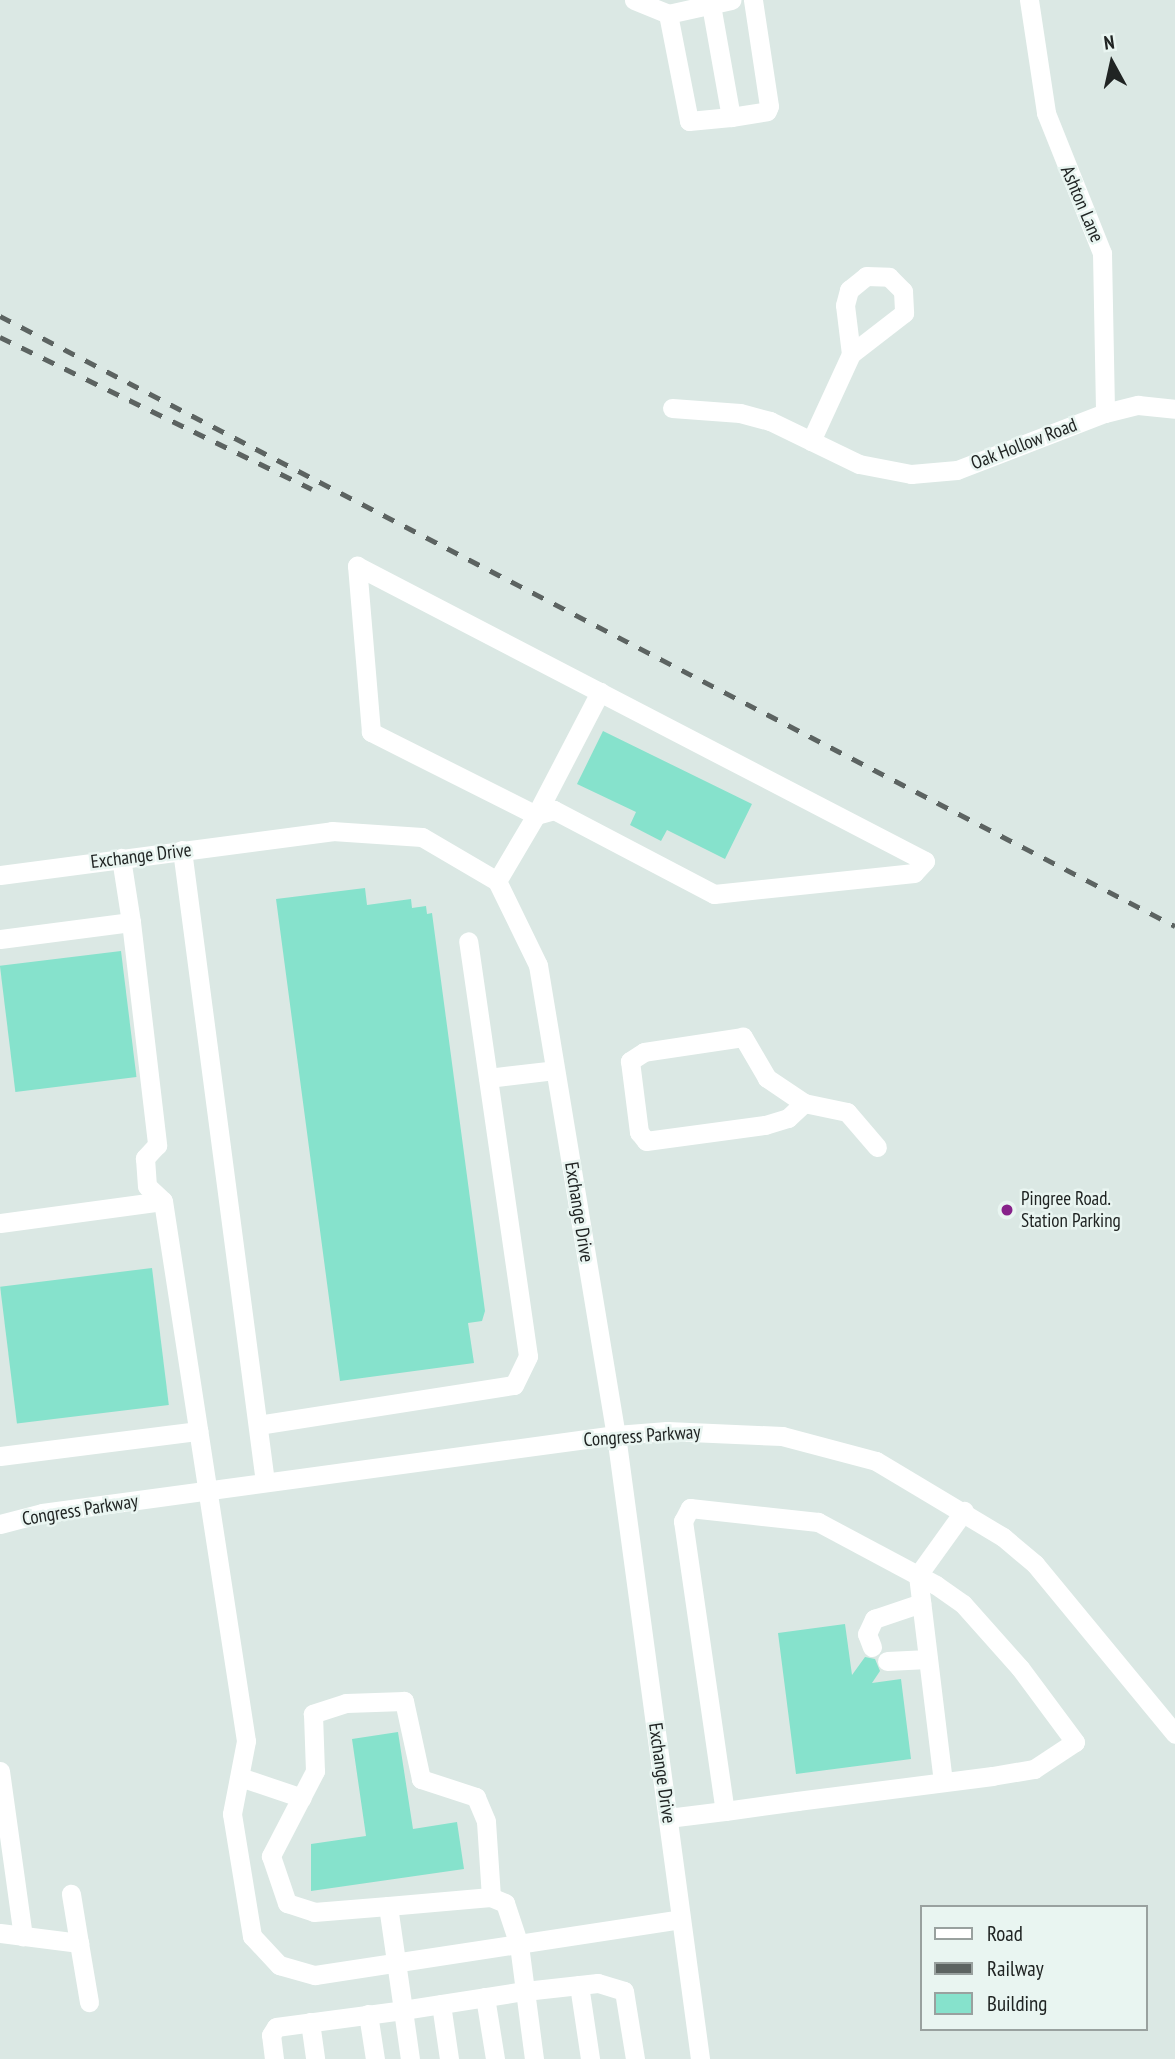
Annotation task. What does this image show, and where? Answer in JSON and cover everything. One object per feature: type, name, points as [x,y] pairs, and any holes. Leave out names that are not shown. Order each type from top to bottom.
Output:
[{"type":"street","points":[[634,0],[668,14],[731,0]]},
{"type":"street","points":[[668,14],[689,121],[731,117],[767,111],[769,106],[753,0]]},
{"type":"street","name":"Ashton Lane","points":[[1029,0],[1045,113],[1102,253],[1105,413]]},
{"type":"street","points":[[711,5],[731,117]]},
{"type":"street","points":[[811,441],[851,354]]},
{"type":"street","name":"Oak Hollow Road","points":[[673,408],[740,413],[811,441],[859,464],[911,474],[957,470],[1105,413],[1138,405],[1175,409]]},
{"type":"street","points":[[357,566],[925,861],[914,873],[714,894],[554,810],[536,815],[371,732],[357,566]]},
{"type":"street","points":[[497,881],[536,815],[600,692]]},
{"type":"street","name":"Exchange Drive","points":[[0,875],[332,831],[422,837],[497,881],[538,965],[616,1435],[700,2059]]},
{"type":"street","points":[[182,850],[265,1482]]},
{"type":"street","points":[[121,858],[157,1144],[145,1158],[147,1186],[163,1200],[205,1490],[236,1657],[246,1741],[232,1814],[246,1924],[257,1944],[279,1965],[302,1975],[397,1964],[681,1919]]},
{"type":"street","points":[[0,939],[131,922]]},
{"type":"street","points":[[258,1425],[514,1385],[528,1356],[468,941]]},
{"type":"street","points":[[804,1103],[788,1118],[765,1125],[646,1141],[639,1132],[630,1061],[644,1052],[743,1037],[767,1078],[804,1103],[847,1112],[877,1147]]},
{"type":"street","points":[[488,1078],[555,1070]]},
{"type":"street","points":[[0,1223],[163,1200]]},
{"type":"street","points":[[0,1456],[198,1431]]},
{"type":"street","name":"Congress Parkway","points":[[0,1524],[42,1513],[616,1435],[707,1431],[782,1436],[876,1461],[964,1511],[1035,1564],[1175,1734]]},
{"type":"street","points":[[668,1818],[725,1811],[943,1782],[1034,1769],[1075,1742],[1020,1668],[963,1604],[918,1575],[818,1522],[708,1507],[684,1511],[725,1811]]},
{"type":"street","points":[[943,1782],[918,1575],[964,1511]]},
{"type":"street","points":[[872,1647],[867,1634],[874,1619],[921,1603]]},
{"type":"street","points":[[887,1661],[928,1659]]},
{"type":"street","points":[[491,1897],[485,1821],[476,1797],[421,1779],[404,1701],[346,1703],[313,1714],[315,1771],[271,1856],[286,1903],[314,1912],[491,1897],[505,1903],[519,1945],[534,2059]]},
{"type":"street","points":[[0,1771],[23,1936]]},
{"type":"street","points":[[240,1777],[302,1798]]},
{"type":"street","points":[[71,1895],[89,2002]]},
{"type":"street","points":[[387,1906],[410,2059]]},
{"type":"street","points":[[0,1933],[79,1943]]},
{"type":"street","points":[[274,2059],[271,2035],[276,2027],[525,1991],[607,1983],[624,1991],[635,2059]]},
{"type":"street","points":[[579,1985],[590,2059]]},
{"type":"street","points":[[485,1997],[495,2059]]},
{"type":"street","points":[[441,2004],[449,2059]]},
{"type":"street","points":[[368,2014],[375,2059]]},
{"type":"street","points":[[310,2022],[315,2059]]},
{"type":"building","points":[[603,731],[752,804],[725,859],[667,830],[661,841],[630,825],[636,812],[577,784]]},
{"type":"building","points":[[365,888],[367,905],[411,899],[412,908],[426,906],[427,914],[432,913],[485,1311],[482,1321],[468,1323],[474,1363],[340,1381],[276,899]]},
{"type":"building","points":[[121,951],[136,1077],[15,1092],[0,966]]},
{"type":"building","points":[[152,1268],[169,1405],[17,1424],[0,1287]]},
{"type":"building","points":[[845,1624],[852,1675],[865,1657],[875,1659],[880,1671],[872,1683],[901,1679],[911,1759],[796,1774],[778,1633]]},
{"type":"building","points":[[398,1732],[413,1829],[457,1822],[464,1869],[311,1891],[311,1844],[366,1836],[352,1739]]},
{"type":"railway","points":[[0,316],[1175,926]]},
{"type":"railway","points":[[0,337],[312,489]]},
{"type":"place","name":"Pingree Road. Station Parking","points":[[1007,1210]]}]
